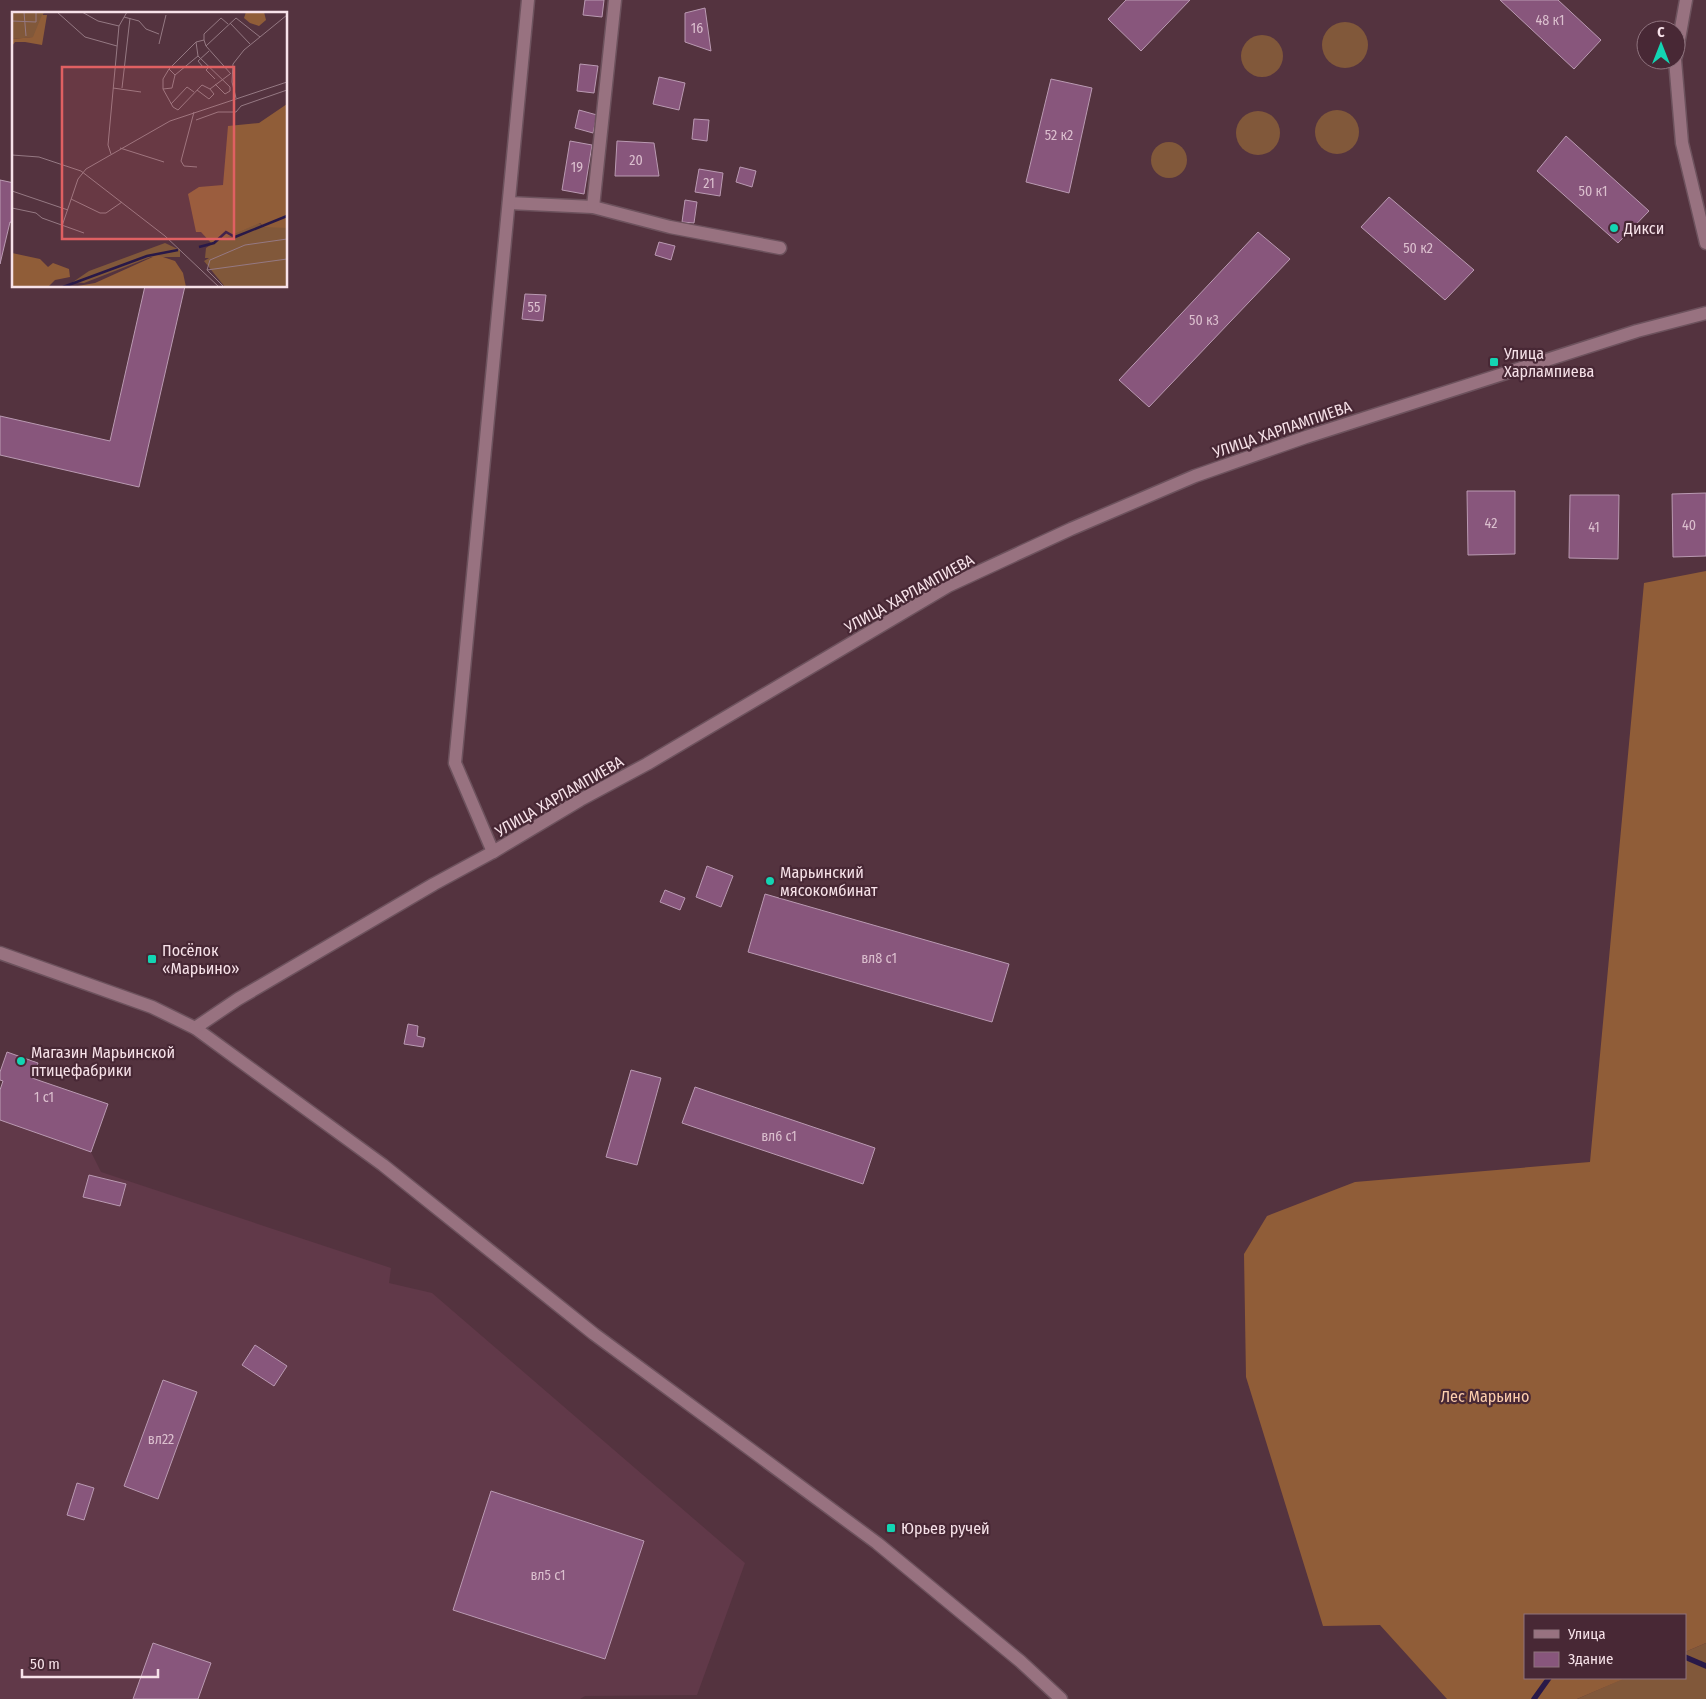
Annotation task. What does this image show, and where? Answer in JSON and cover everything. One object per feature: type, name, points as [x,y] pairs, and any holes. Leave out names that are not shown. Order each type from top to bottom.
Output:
[{"type":"street","points":[[493,852],[455,763],[528,0]]},
{"type":"street","points":[[593,207],[615,0]]},
{"type":"street","points":[[1682,20],[1686,0]]},
{"type":"street","points":[[1676,70],[1682,143],[1706,243]]},
{"type":"street","points":[[509,203],[593,207],[679,228],[780,248]]},
{"type":"street","name":"УЛИЦА ХАРЛАМПИЕВА","points":[[195,1028],[238,999],[580,800],[647,764],[948,586],[1071,529],[1195,476],[1306,437],[1638,331],[1706,313]]},
{"type":"street","points":[[0,953],[152,1007],[195,1028],[383,1165],[594,1334],[877,1543],[1020,1661],[1061,1699]]},
{"type":"shaded area","points":[[1345,22],[1358,26],[1364,32],[1368,45],[1364,58],[1358,64],[1345,68],[1332,64],[1326,58],[1322,45],[1326,32],[1332,26]]},
{"type":"shaded area","points":[[1266,35],[1274,38],[1280,44],[1283,56],[1280,68],[1274,74],[1258,77],[1250,74],[1244,68],[1241,52],[1244,44],[1250,38]]},
{"type":"shaded area","points":[[1337,110],[1349,114],[1355,120],[1359,132],[1355,144],[1349,150],[1337,154],[1325,150],[1319,144],[1315,132],[1319,120],[1325,114]]},
{"type":"shaded area","points":[[1254,111],[1262,111],[1274,117],[1280,133],[1274,149],[1262,155],[1254,155],[1242,149],[1236,137],[1236,129],[1242,117]]},
{"type":"shaded area","points":[[1169,142],[1176,143],[1182,147],[1186,153],[1186,167],[1182,173],[1176,177],[1169,178],[1162,177],[1156,173],[1152,167],[1151,160],[1152,153],[1156,147],[1162,143]]},
{"type":"shaded area","points":[[7,1052],[38,1063],[33,1078],[108,1104],[91,1152],[101,1172],[391,1268],[389,1283],[432,1293],[745,1563],[697,1695],[585,1696],[580,1699],[0,1699],[0,1090],[3,1082],[0,1080],[0,1072]]},
{"type":"shaded area","points":[[1706,1643],[1706,1699],[1577,1699],[1623,1679],[1686,1679],[1686,1652]]},
{"type":"green space","name":"Лес Марьино","points":[[1706,571],[1706,1643],[1686,1652],[1686,1614],[1524,1614],[1524,1679],[1624,1679],[1577,1699],[1447,1699],[1380,1625],[1323,1626],[1246,1377],[1244,1254],[1267,1216],[1355,1182],[1590,1162],[1644,583]]},
{"type":"building","points":[[585,0],[604,0],[602,17],[583,15]]},
{"type":"building","points":[[1126,0],[1190,0],[1141,51],[1108,19]]},
{"type":"building","points":[[1500,0],[1558,0],[1601,40],[1574,69]]},
{"type":"building","points":[[705,8],[711,51],[685,42],[685,13]]},
{"type":"building","points":[[580,64],[598,66],[594,93],[577,91]]},
{"type":"building","points":[[659,77],[685,83],[679,110],[653,104]]},
{"type":"building","points":[[1051,79],[1092,88],[1069,193],[1026,182]]},
{"type":"building","points":[[579,110],[597,115],[593,133],[575,128]]},
{"type":"building","points":[[694,119],[709,120],[707,141],[692,139]]},
{"type":"building","points":[[1566,136],[1649,211],[1618,243],[1537,171]]},
{"type":"building","points":[[570,141],[592,145],[584,194],[562,190]]},
{"type":"building","points":[[617,141],[654,143],[659,176],[615,176]]},
{"type":"building","points":[[740,167],[756,171],[752,187],[736,182]]},
{"type":"building","points":[[699,169],[723,173],[720,196],[695,192]]},
{"type":"building","points":[[0,180],[12,183],[12,222],[10,222],[0,264]]},
{"type":"building","points":[[1389,197],[1474,270],[1445,300],[1361,227]]},
{"type":"building","points":[[685,200],[697,202],[694,223],[682,222]]},
{"type":"building","points":[[1258,232],[1290,259],[1149,407],[1119,380]]},
{"type":"building","points":[[659,242],[675,246],[671,260],[655,255]]},
{"type":"building","points":[[145,288],[185,288],[139,487],[0,455],[0,416],[110,441]]},
{"type":"building","points":[[525,294],[546,295],[543,321],[522,319]]},
{"type":"building","points":[[1467,491],[1515,491],[1515,554],[1468,555]]},
{"type":"building","points":[[1706,493],[1706,556],[1673,557],[1672,494]]},
{"type":"building","points":[[1570,495],[1619,495],[1618,559],[1569,558]]},
{"type":"building","points":[[707,866],[733,876],[721,907],[696,897]]},
{"type":"building","points":[[665,890],[685,898],[680,910],[660,902]]},
{"type":"building","points":[[765,894],[1009,964],[992,1022],[748,952]]},
{"type":"building","points":[[408,1024],[418,1026],[417,1036],[425,1038],[423,1047],[404,1044]]},
{"type":"building","points":[[7,1052],[38,1063],[32,1078],[108,1104],[91,1152],[0,1120],[0,1090],[3,1081],[0,1080],[0,1072]]},
{"type":"building","points":[[631,1070],[661,1078],[637,1165],[606,1157]]},
{"type":"building","points":[[695,1087],[875,1148],[863,1184],[682,1123]]},
{"type":"building","points":[[89,1175],[126,1184],[120,1206],[83,1197]]},
{"type":"building","points":[[255,1345],[287,1366],[274,1386],[242,1365]]},
{"type":"building","points":[[163,1380],[197,1392],[158,1499],[124,1486]]},
{"type":"building","points":[[77,1483],[94,1488],[84,1520],[67,1515]]},
{"type":"building","points":[[491,1491],[644,1541],[605,1659],[453,1610]]},
{"type":"building","points":[[153,1643],[211,1663],[198,1699],[133,1699]]},
{"type":"waterway","points":[[1686,1657],[1706,1666]]},
{"type":"waterway","points":[[1534,1699],[1548,1679]]},
{"type":"place","name":"Дикси","points":[[1614,228]]},
{"type":"place","name":"Улица Харлампиева","points":[[1494,362]]},
{"type":"place","name":"Марьинский мясокомбинат","points":[[770,881]]},
{"type":"place","name":"Посёлок «Марьино»","points":[[152,959]]},
{"type":"place","name":"Магазин Марьинской птицефабрики","points":[[21,1061]]},
{"type":"place","name":"Юрьев ручей","points":[[891,1528]]}]
